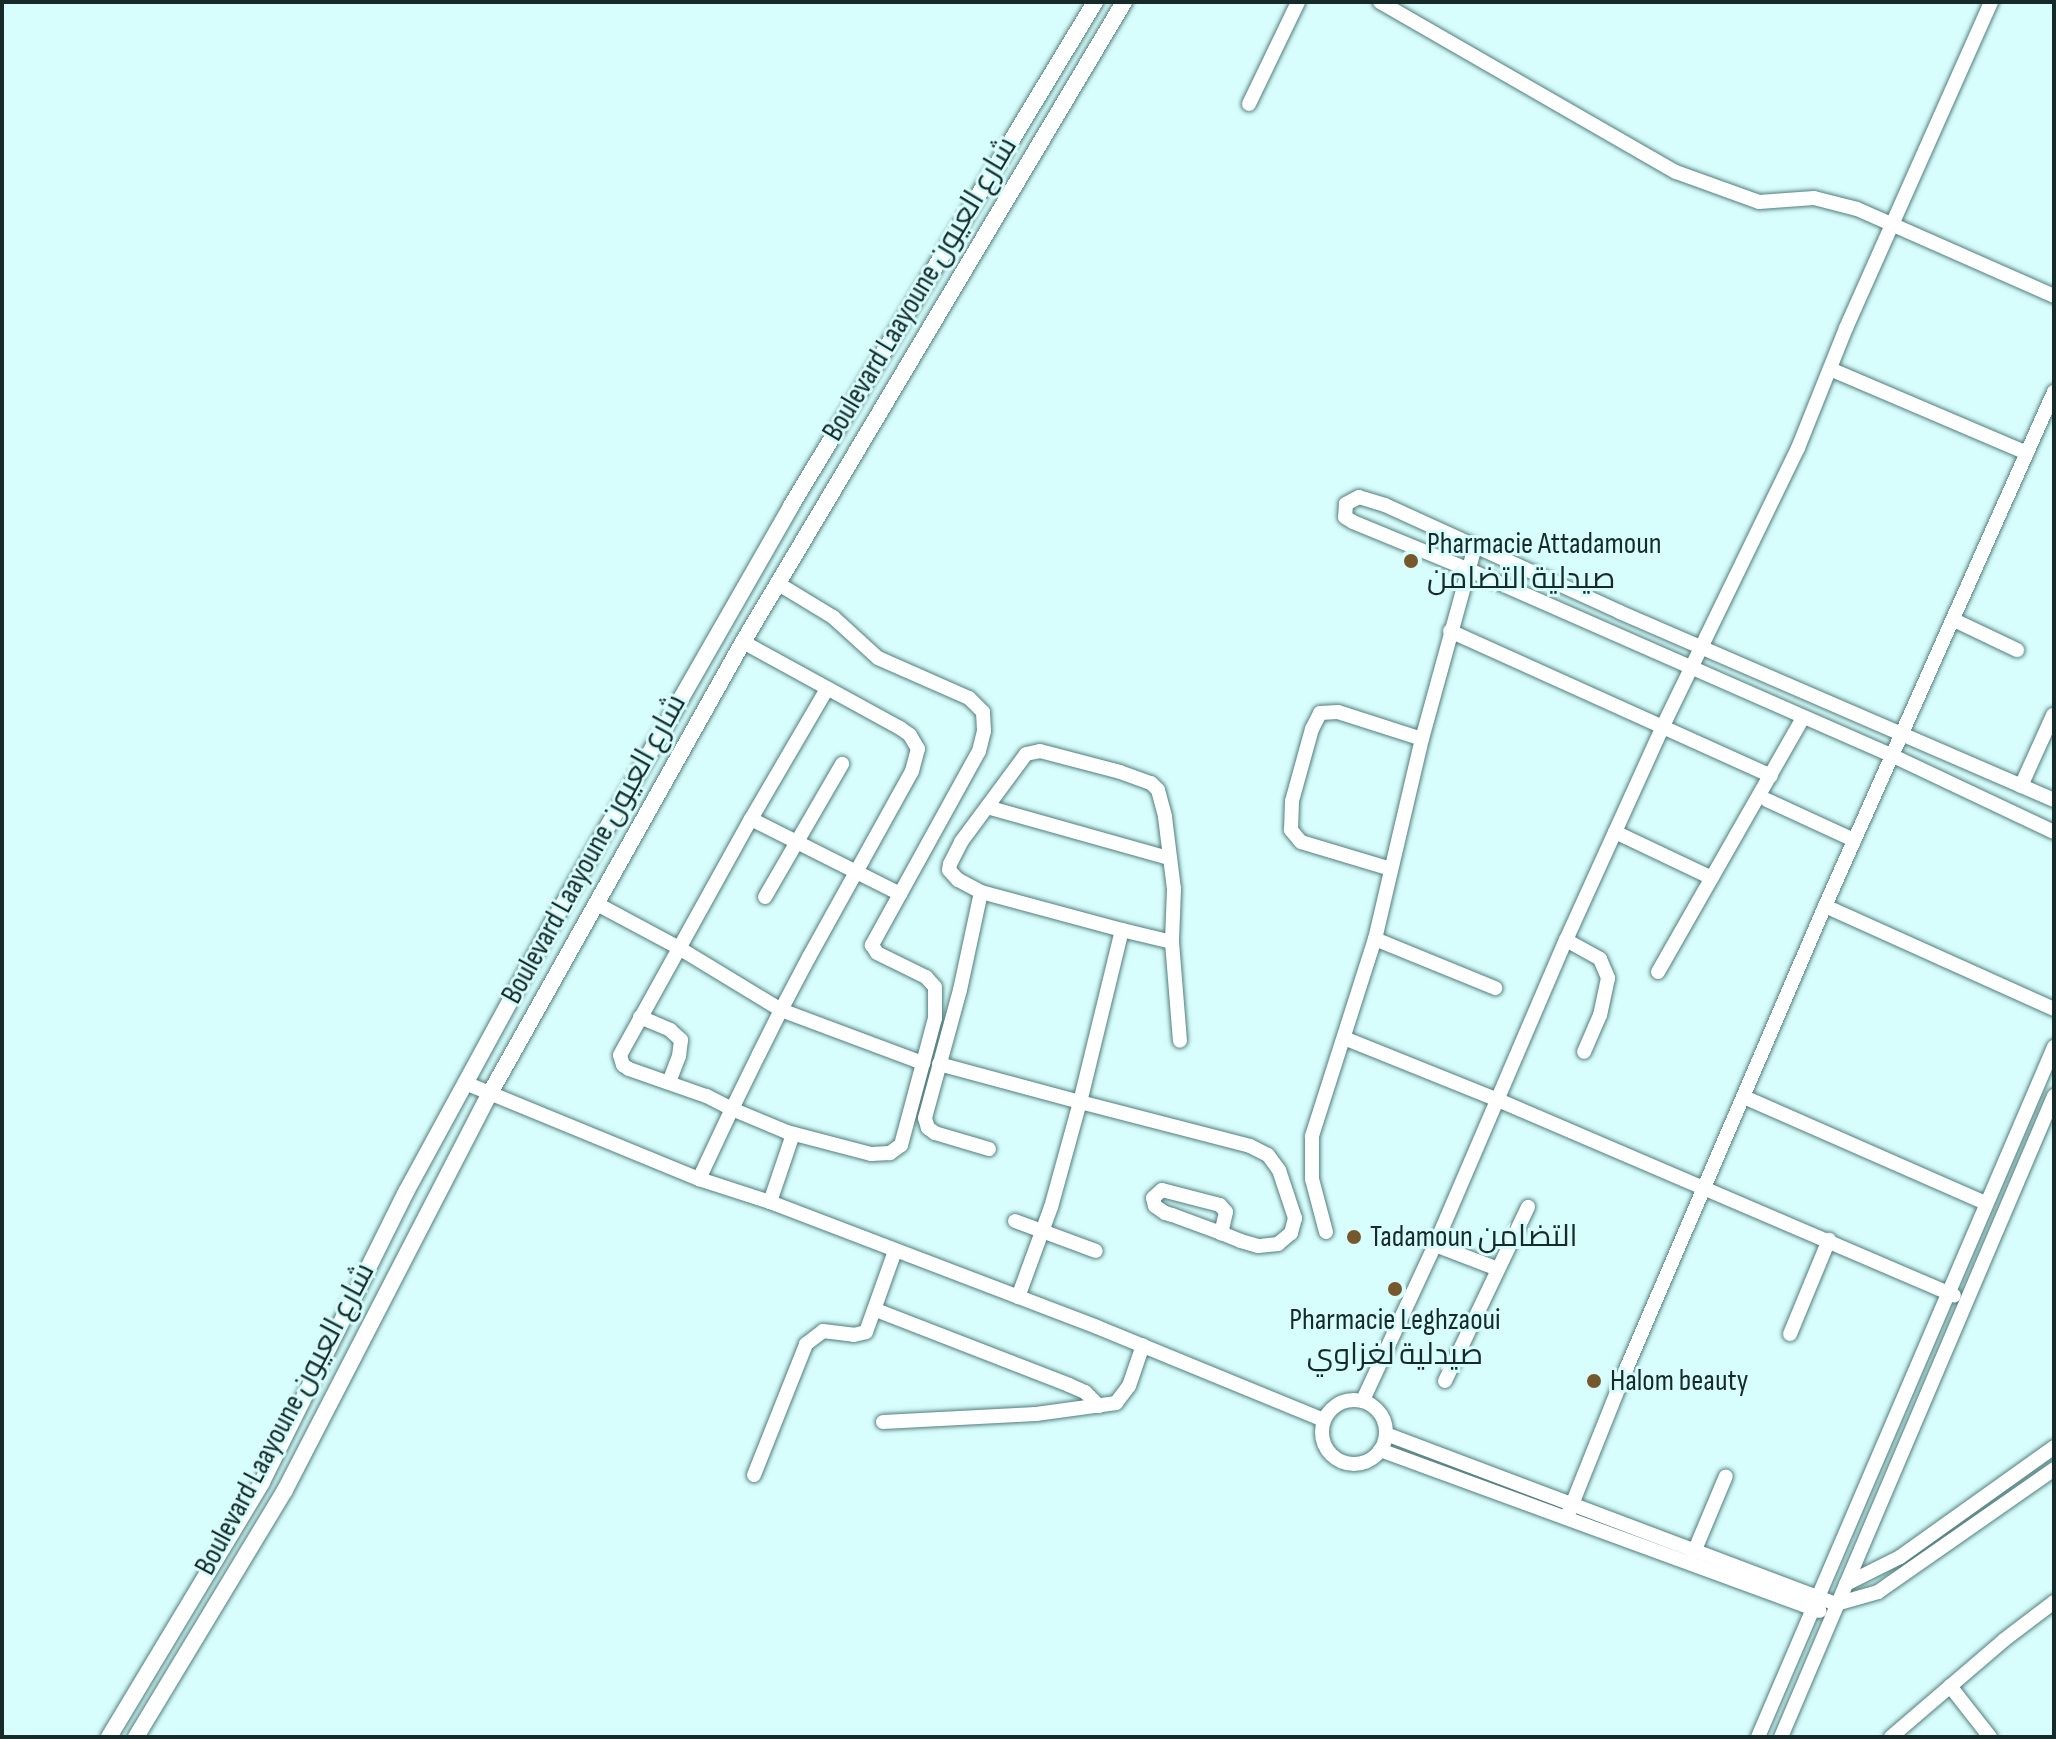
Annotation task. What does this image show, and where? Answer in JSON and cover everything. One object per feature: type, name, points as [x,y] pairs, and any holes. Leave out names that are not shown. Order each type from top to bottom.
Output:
[{"type":"street","name":"Boulevard Laayoune شارع العيون","points":[[109,1737],[262,1482],[406,1192],[465,1083],[791,506],[1095,2]]},
{"type":"street","name":"Boulevard Laayoune شارع العيون","points":[[136,1737],[285,1490],[489,1095],[743,642],[1124,2]]},
{"type":"street","points":[[1249,104],[1298,2]]},
{"type":"street","points":[[1380,2],[1676,172],[1759,202],[1814,198],[1857,209],[2054,296]]},
{"type":"street","points":[[1363,1400],[1435,1245],[1566,940],[1662,728],[1775,498],[1991,2]]},
{"type":"street","points":[[1830,369],[2027,453]]},
{"type":"street","points":[[1568,1511],[1825,906],[2054,392]]},
{"type":"street","points":[[2054,800],[1620,612],[1371,499],[1352,498],[1344,510],[1353,522],[1891,755],[2054,832]]},
{"type":"street","points":[[1326,1232],[1312,1179],[1312,1136],[1375,939],[1422,739],[1475,546]]},
{"type":"street","points":[[777,583],[833,617],[878,658],[969,698],[983,712],[984,731],[979,751],[872,945],[877,953],[926,977],[935,987],[935,1018],[904,1136],[896,1150],[871,1154],[793,1134],[669,1082],[629,1069],[621,1061],[624,1045],[827,689]]},
{"type":"street","points":[[1610,633],[1620,612]]},
{"type":"street","points":[[1954,620],[2017,650]]},
{"type":"street","points":[[1450,631],[1771,776]]},
{"type":"street","points":[[699,1179],[781,1010],[912,771],[918,749],[910,735],[900,728],[743,642]]},
{"type":"street","points":[[1391,869],[1301,842],[1291,830],[1292,801],[1312,729],[1320,713],[1338,712],[1422,739]]},
{"type":"street","points":[[2021,786],[2053,715]]},
{"type":"street","points":[[1658,972],[1803,718]]},
{"type":"street","points":[[1172,942],[981,892],[958,880],[949,868],[961,842],[1017,761],[1032,751],[1120,772],[1151,783],[1158,790],[1165,817],[1174,906],[1172,942],[1180,1041]]},
{"type":"street","points":[[765,897],[842,764]]},
{"type":"street","points":[[1767,800],[1854,840]]},
{"type":"street","points":[[987,807],[1168,858]]},
{"type":"street","points":[[751,819],[900,894]]},
{"type":"street","points":[[1615,832],[1712,878]]},
{"type":"street","points":[[981,892],[926,1124],[945,1138],[989,1149]]},
{"type":"street","points":[[597,904],[679,948],[781,1010],[923,1063]]},
{"type":"street","points":[[1825,906],[2054,1009]]},
{"type":"street","points":[[1018,1297],[1043,1231],[1080,1102],[1122,930]]},
{"type":"street","points":[[1375,939],[1495,988]]},
{"type":"street","points":[[1566,940],[1600,959],[1608,978],[1600,1015],[1584,1052]]},
{"type":"street","points":[[640,1017],[670,1030],[681,1040],[679,1056],[669,1082]]},
{"type":"street","points":[[1344,1038],[1498,1100],[1966,1300]]},
{"type":"street","points":[[1758,1737],[2054,1047]]},
{"type":"street","points":[[939,1064],[1250,1146],[1268,1155],[1279,1170],[1295,1218],[1291,1233],[1268,1247],[1221,1233],[1159,1210],[1153,1198],[1162,1190],[1220,1205],[1226,1212],[1221,1233]]},
{"type":"street","points":[[465,1083],[699,1179],[770,1202],[1143,1345],[1324,1420]]},
{"type":"street","points":[[1781,1737],[2052,1104],[2034,1092]]},
{"type":"street","points":[[1744,1097],[1986,1203]]},
{"type":"street","points":[[770,1202],[793,1134]]},
{"type":"street","points":[[1445,1381],[1528,1207]]},
{"type":"street","points":[[1015,1221],[1096,1251]]},
{"type":"street","points":[[1790,1334],[1829,1240]]},
{"type":"street","points":[[1435,1245],[1498,1269]]},
{"type":"street","points":[[754,1475],[793,1371],[811,1337],[831,1330],[860,1335],[866,1332],[895,1251]]},
{"type":"street","points":[[876,1310],[1069,1385],[1085,1392],[1099,1406]]},
{"type":"street","points":[[883,1422],[1036,1414],[1121,1400],[1143,1345]]},
{"type":"street","points":[[1363,1400],[1379,1411],[1386,1434],[1380,1450],[1358,1464],[1333,1456],[1325,1446],[1324,1420],[1338,1404],[1363,1400]]},
{"type":"street","points":[[1386,1434],[1568,1511],[1815,1602]]},
{"type":"street","points":[[1846,1584],[1900,1557],[2054,1447]]},
{"type":"street","points":[[1380,1450],[1694,1552],[1833,1610],[1878,1592],[2054,1469]]},
{"type":"street","points":[[1694,1552],[1726,1476]]},
{"type":"street","points":[[1891,1737],[2054,1602]]},
{"type":"street","points":[[1950,1686],[1990,1737]]},
{"type":"place","name":"Pharmacie Attadamoun صيدلية التضامن","points":[[1411,561]]},
{"type":"place","name":"Tadamoun التضامن","points":[[1354,1237]]},
{"type":"place","name":"Pharmacie Leghzaoui صيدلية لغزاوي","points":[[1395,1289]]},
{"type":"place","name":"Halom beauty","points":[[1594,1381]]}]
